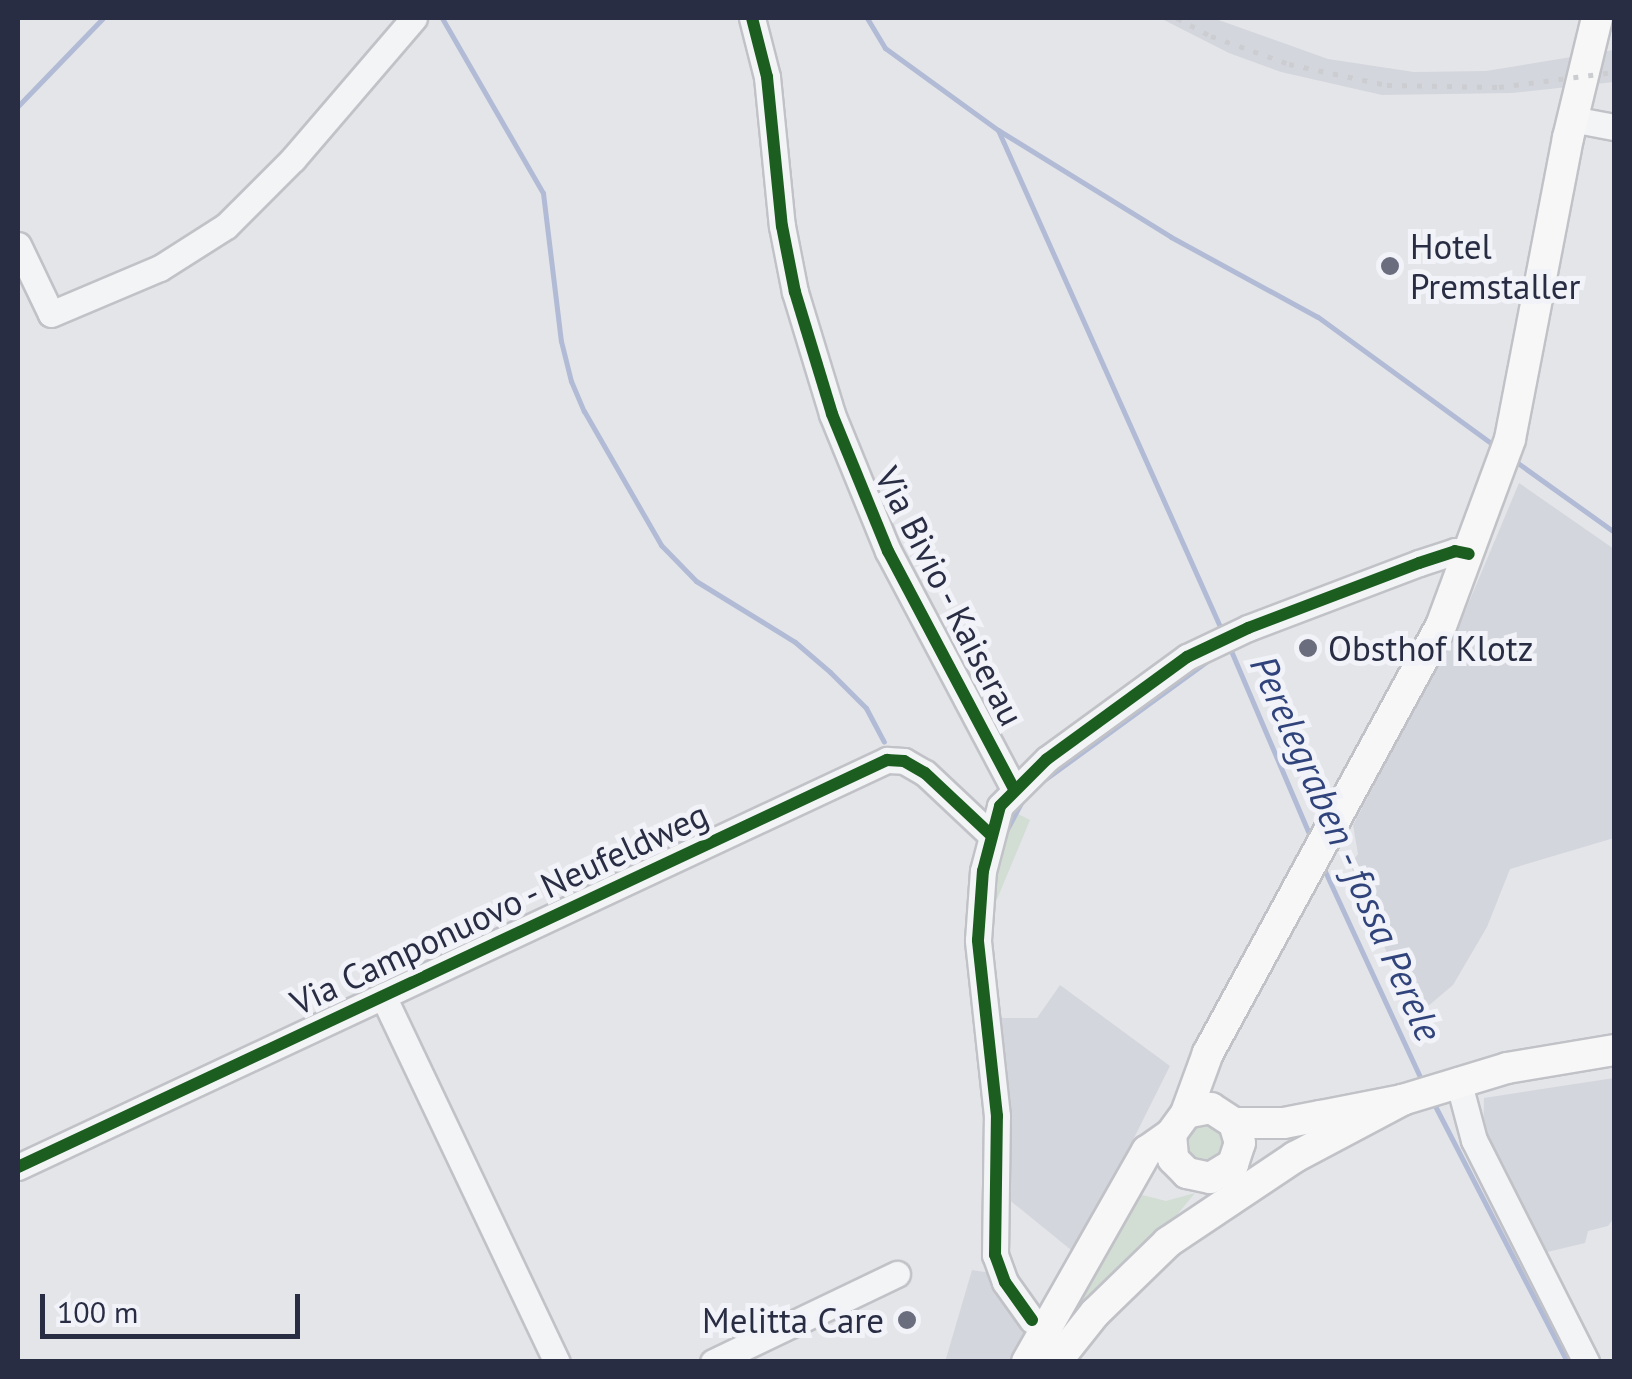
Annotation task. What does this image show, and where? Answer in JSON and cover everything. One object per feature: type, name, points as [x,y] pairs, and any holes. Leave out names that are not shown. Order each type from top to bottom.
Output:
[{"type":"main road","points":[[1210,1178],[1181,1169],[1170,1152],[1178,1124],[1223,1026],[1415,680],[1502,471],[1572,119],[1598,18]]},
{"type":"main road","points":[[1168,1242],[1210,1178],[1224,1172],[1233,1131],[1220,1067],[1223,1026]]},
{"type":"main road","points":[[1028,1362],[1147,1151],[1178,1124],[1211,1108],[1233,1131],[1307,1138],[1418,1095],[1600,1052]]},
{"type":"main road","points":[[1056,1362],[1095,1313],[1168,1242],[1295,1157],[1418,1095]]},
{"type":"street","points":[[18,245],[50,314],[160,268],[226,226],[293,159],[414,18]]},
{"type":"street","name":"Via Bivio - Kaiserau","points":[[752,18],[767,77],[782,226],[795,292],[832,414],[888,551],[1014,788]]},
{"type":"street","points":[[1572,119],[1614,127]]},
{"type":"street","points":[[1032,1320],[1005,1282],[994,1254],[997,1116],[978,940],[991,835],[1000,806],[1014,788],[1121,705],[1228,637],[1419,562],[1455,551],[1469,554]]},
{"type":"street","name":"Via Camponuovo - Neufeldweg","points":[[18,1167],[386,1003],[886,760],[904,761],[925,773],[991,835]]},
{"type":"street","points":[[386,1003],[557,1362]]},
{"type":"street","points":[[1418,1095],[1474,1140],[1586,1362]]},
{"type":"street","points":[[713,1362],[897,1274]]},
{"type":"shaded area","points":[[1160,18],[1213,18],[1328,59],[1414,72],[1486,71],[1614,50],[1614,82],[1512,93],[1382,95],[1281,72],[1229,53]]},
{"type":"shaded area","points":[[1519,483],[1614,549],[1614,838],[1510,869],[1487,927],[1453,985],[1414,1018],[1350,864],[1358,854],[1353,825],[1461,621]]},
{"type":"shaded area","points":[[1012,811],[1030,820],[993,909],[983,903]]},
{"type":"shaded area","points":[[1060,985],[1170,1066],[1076,1254],[1007,1198],[1011,1162],[1001,1018],[1037,1018]]},
{"type":"shaded area","points":[[1614,1078],[1614,1218],[1608,1226],[1588,1231],[1585,1243],[1539,1254],[1483,1143],[1484,1098]]},
{"type":"shaded area","points":[[1206,1124],[1220,1129],[1225,1143],[1220,1157],[1206,1162],[1192,1157],[1187,1143],[1192,1129]]},
{"type":"shaded area","points":[[1195,1193],[1167,1227],[1080,1310],[1073,1306],[1138,1194],[1166,1201]]},
{"type":"shaded area","points":[[972,1270],[991,1273],[1025,1321],[1029,1336],[1014,1361],[945,1362]]},
{"type":"waterway","points":[[18,106],[103,18]]},
{"type":"waterway","points":[[442,18],[543,193],[561,341],[571,381],[584,411],[661,545],[696,581],[795,642],[830,672],[866,708],[884,742]]},
{"type":"waterway","points":[[867,18],[885,48],[998,130],[1171,237],[1318,317],[1495,446]]},
{"type":"waterway","name":"Perelegraben - fossa Perele","points":[[998,130],[1222,631]]},
{"type":"waterway","points":[[1515,461],[1614,532]]},
{"type":"waterway","name":"Perelegraben - fossa Perele","points":[[1229,646],[1311,838]]},
{"type":"waterway","points":[[1044,780],[1206,662]]},
{"type":"waterway","points":[[1006,831],[1022,801]]},
{"type":"waterway","name":"Perelegraben - fossa Perele","points":[[1323,867],[1423,1083]]},
{"type":"waterway","name":"Perelegraben - fossa Perele","points":[[1433,1102],[1567,1362]]},
{"type":"railway","points":[[1177,18],[1211,36],[1289,64],[1387,85],[1499,87],[1614,72]]},
{"type":"cycle path","points":[[752,18],[767,77],[782,226],[795,292],[832,414],[888,551],[1014,789]]},
{"type":"cycle path","points":[[1032,1320],[1005,1282],[995,1255],[997,1116],[978,940],[983,871],[1000,806],[1047,759],[1187,657],[1248,628],[1419,563],[1455,551],[1469,554]]},
{"type":"cycle path","points":[[18,1167],[887,760],[904,761],[925,773],[991,835]]},
{"type":"place","name":"Hotel Premstaller","points":[[1390,266]]},
{"type":"place","name":"Obsthof Klotz","points":[[1308,648]]},
{"type":"place","name":"Melitta Care","points":[[907,1320]]}]
